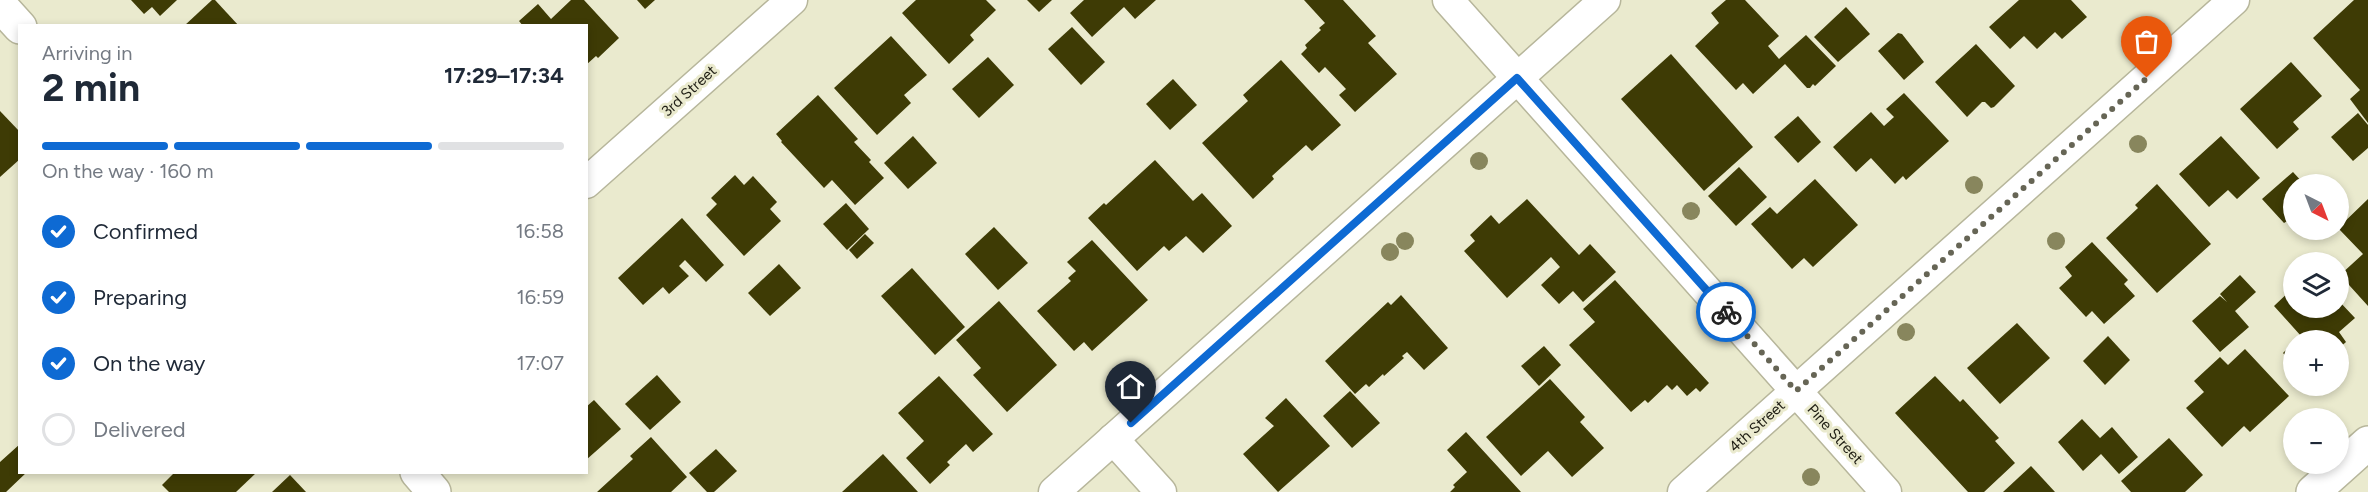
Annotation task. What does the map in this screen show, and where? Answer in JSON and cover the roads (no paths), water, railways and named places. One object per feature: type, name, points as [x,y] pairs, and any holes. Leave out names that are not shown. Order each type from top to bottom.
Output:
[{"type":"street","name":"3rd Street","points":[[588,181],[792,0]]},
{"type":"street","name":"Pine Street","points":[[1448,0],[1886,492]]},
{"type":"street","points":[[1054,492],[1605,0]]},
{"type":"street","name":"4th Street","points":[[1683,492],[2234,0]]},
{"type":"street","points":[[0,5],[18,25]]},
{"type":"street","points":[[1113,439],[1161,492]]},
{"type":"street","points":[[2313,492],[2368,443]]},
{"type":"street","points":[[419,474],[434,492]]}]
